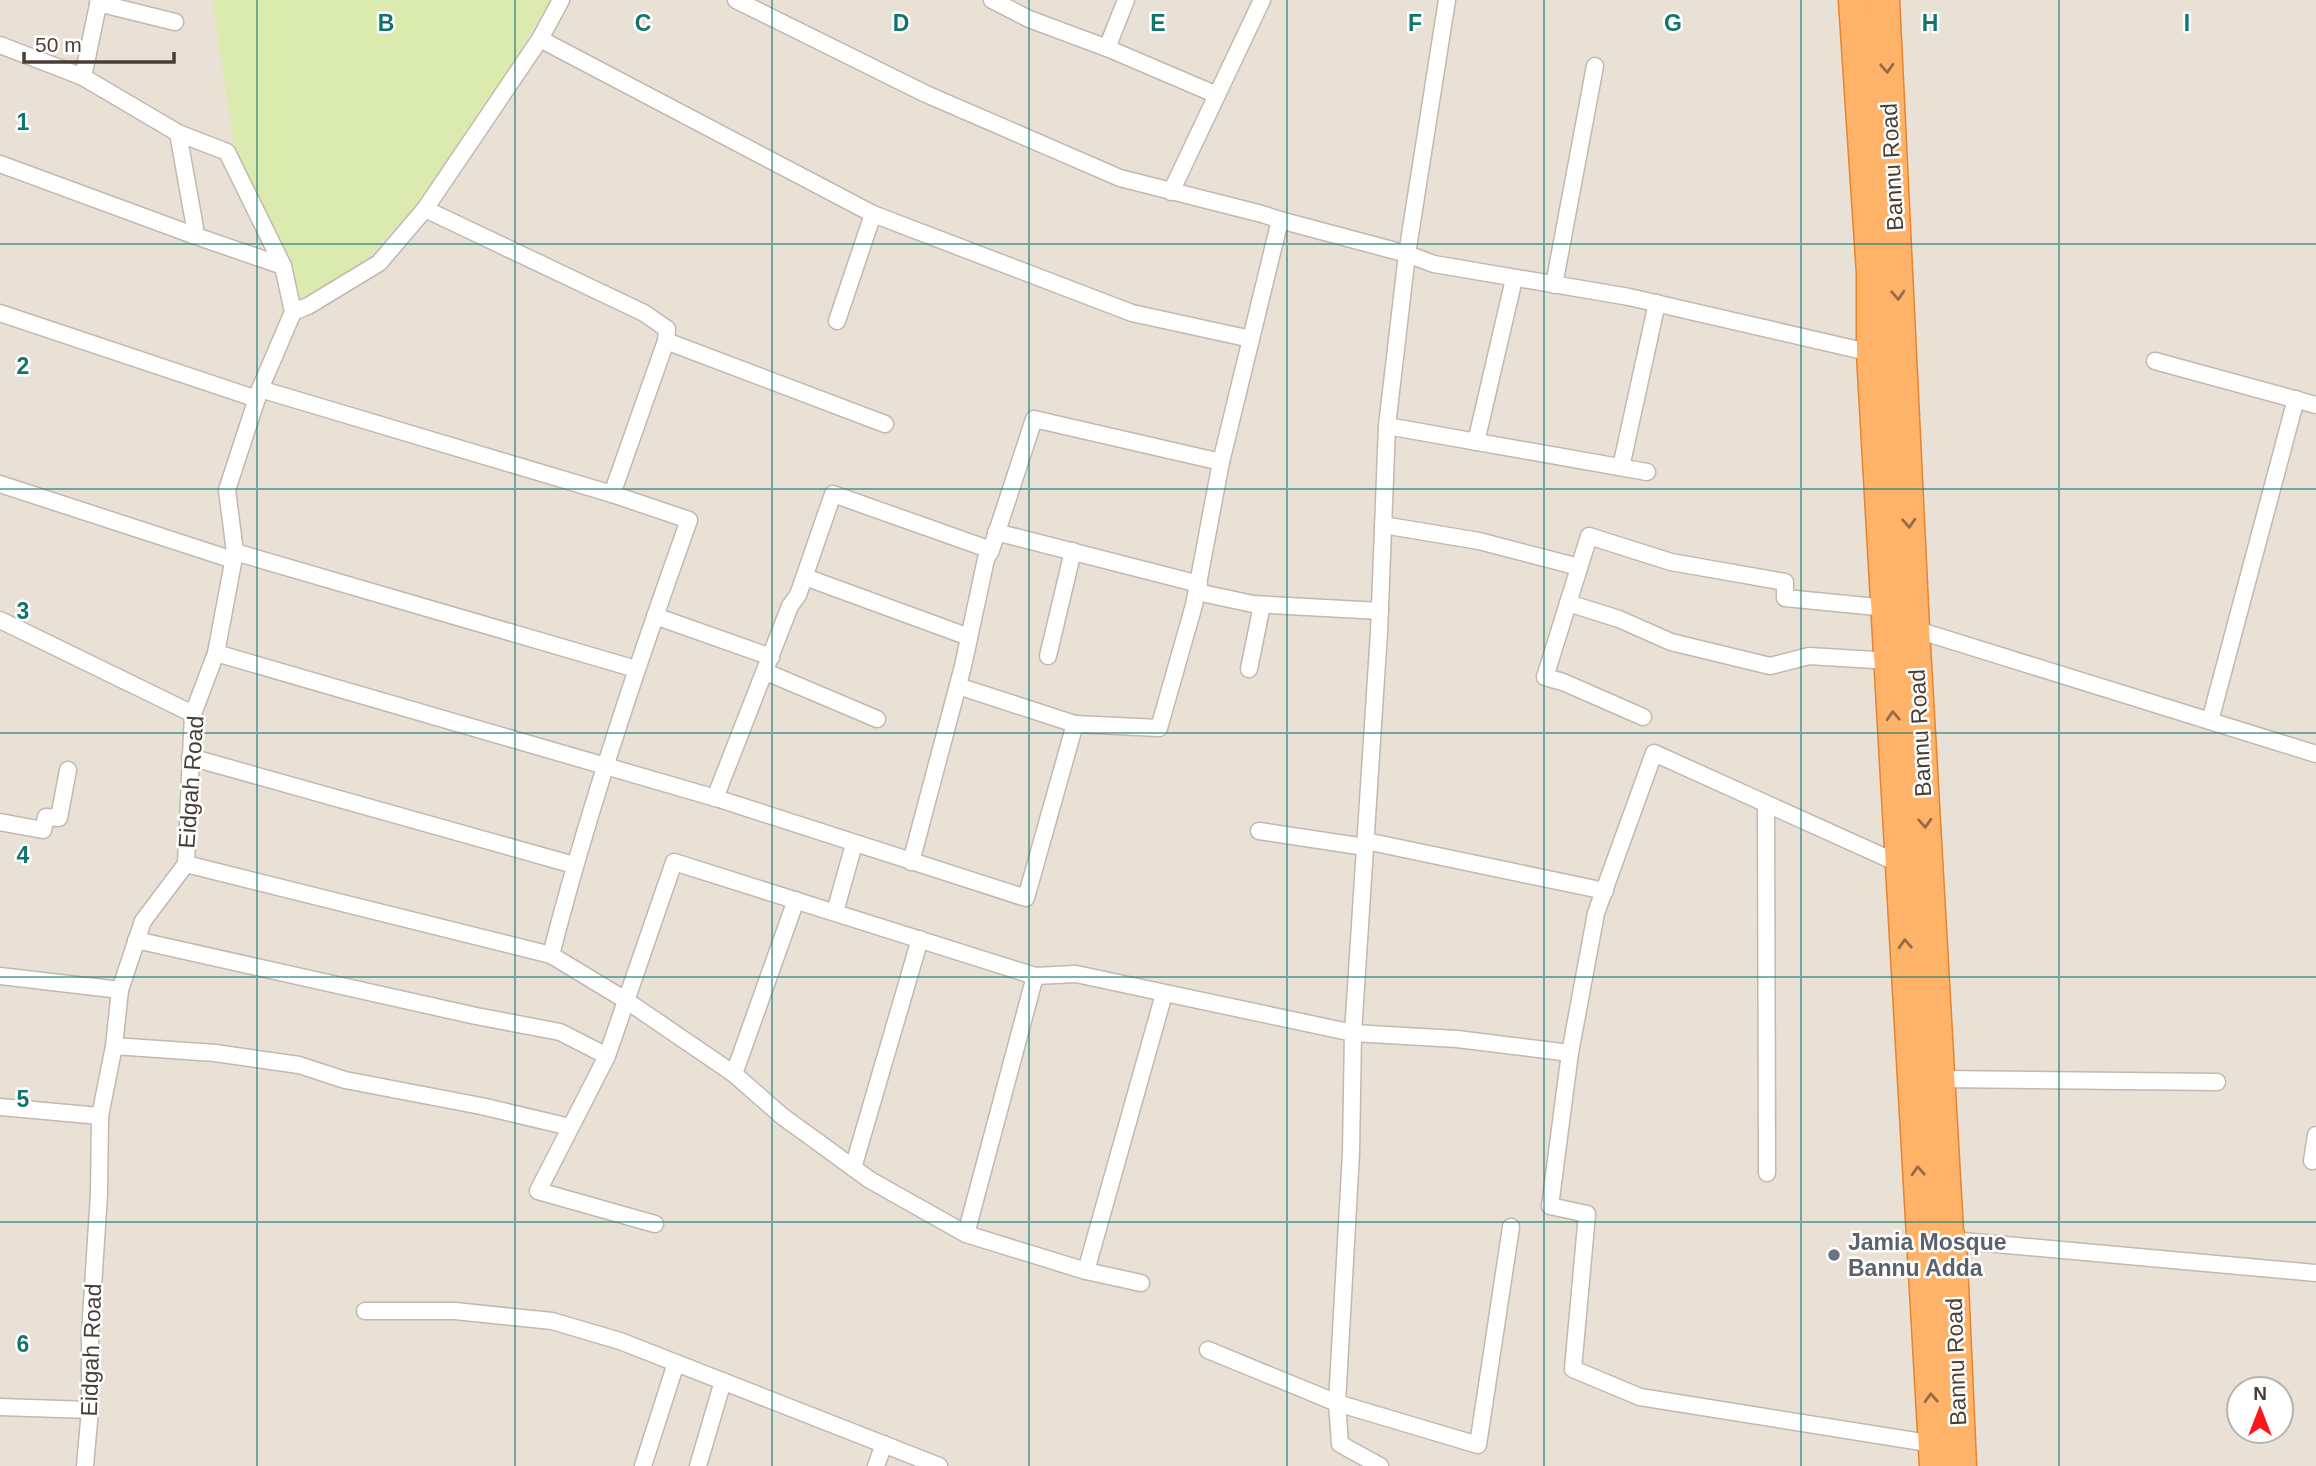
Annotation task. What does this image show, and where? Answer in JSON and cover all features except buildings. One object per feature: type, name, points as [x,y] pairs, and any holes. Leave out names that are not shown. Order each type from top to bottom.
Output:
[{"type":"highway","name":"Bannu Road","points":[[1854,0],[1872,273],[1872,354],[1935,1455]]},
{"type":"highway","name":"Bannu Road","points":[[1884,0],[1914,629],[1948,1233],[1951,1240],[1961,1466]]},
{"type":"street","points":[[0,45],[83,77],[178,133],[227,152],[283,266],[293,312],[308,306],[379,263],[425,209],[540,39],[561,0]]},
{"type":"street","points":[[736,0],[926,94],[1120,178],[1262,214],[1434,264],[1629,297],[1872,354]]},
{"type":"street","points":[[992,0],[1029,19],[1107,48],[1217,95]]},
{"type":"street","points":[[1107,48],[1126,0]]},
{"type":"street","points":[[1171,192],[1262,0]]},
{"type":"street","points":[[1380,1466],[1340,1444],[1337,1403],[1351,1153],[1353,1033],[1380,611],[1387,426],[1407,254],[1447,0]]},
{"type":"street","points":[[83,77],[99,1],[175,22]]},
{"type":"street","points":[[540,39],[873,214],[1132,313],[1251,339]]},
{"type":"street","points":[[1554,285],[1595,66]]},
{"type":"street","points":[[178,133],[195,228],[193,235]]},
{"type":"street","points":[[0,164],[283,266]]},
{"type":"street","points":[[425,209],[644,313],[667,329],[666,341],[612,494]]},
{"type":"street","points":[[837,321],[873,214]]},
{"type":"street","points":[[958,685],[1075,724],[1159,728],[1198,588],[1221,462],[1280,220]]},
{"type":"street","points":[[1476,442],[1514,279]]},
{"type":"street","points":[[1620,467],[1657,303]]},
{"type":"street","name":"Eidgah Road","points":[[85,1466],[90,1410],[90,1333],[99,1194],[100,1116],[114,1046],[120,990],[143,921],[186,864],[193,714],[216,653],[234,556],[227,490],[258,394],[293,312]]},
{"type":"street","points":[[0,313],[258,394],[612,494],[689,520],[636,669],[574,865],[551,954]]},
{"type":"street","points":[[666,341],[885,424]]},
{"type":"street","points":[[2155,361],[2316,405]]},
{"type":"street","points":[[2210,721],[2296,399]]},
{"type":"street","points":[[911,862],[958,685],[982,573],[1034,419],[1221,462]]},
{"type":"street","points":[[1387,426],[1647,472]]},
{"type":"street","points":[[0,484],[234,556],[636,669]]},
{"type":"street","points":[[715,798],[790,606],[798,595],[833,494],[991,550]]},
{"type":"street","points":[[1383,525],[1479,541],[1579,567]]},
{"type":"street","points":[[996,531],[1262,605],[1380,611]]},
{"type":"street","points":[[1643,717],[1563,682],[1545,677],[1589,536],[1671,562],[1786,582],[1786,598],[1887,608]]},
{"type":"street","points":[[1048,656],[1073,551]]},
{"type":"street","points":[[805,576],[969,637]]},
{"type":"street","points":[[1568,603],[1619,619],[1671,642],[1770,666],[1809,656],[1891,661]]},
{"type":"street","points":[[1250,669],[1262,605]]},
{"type":"street","points":[[655,616],[768,664],[877,719]]},
{"type":"street","points":[[0,620],[193,714]]},
{"type":"street","points":[[1914,629],[2316,754]]},
{"type":"street","points":[[216,653],[606,765],[1026,898],[1075,724]]},
{"type":"street","points":[[1900,864],[1654,753],[1596,913],[1570,1053],[1550,1206],[1587,1214],[1573,1369],[1640,1397],[1935,1455]]},
{"type":"street","points":[[190,757],[574,865]]},
{"type":"street","points":[[0,822],[43,830],[46,817],[59,818],[68,770]]},
{"type":"street","points":[[1766,804],[1767,1172]]},
{"type":"street","points":[[1259,831],[1366,844],[1605,891]]},
{"type":"street","points":[[835,912],[854,844]]},
{"type":"street","points":[[655,1224],[538,1191],[607,1056],[674,862],[1035,976],[1076,974],[1353,1033],[1457,1039],[1570,1053]]},
{"type":"street","points":[[186,864],[551,954],[734,1074],[782,1116],[870,1180],[966,1234],[1086,1271],[1141,1283]]},
{"type":"street","points":[[734,1074],[796,900]]},
{"type":"street","points":[[853,1168],[920,939]]},
{"type":"street","points":[[136,940],[476,1016],[561,1032],[607,1056]]},
{"type":"street","points":[[0,976],[120,990]]},
{"type":"street","points":[[966,1234],[1035,976]]},
{"type":"street","points":[[1086,1271],[1164,994]]},
{"type":"street","points":[[114,1046],[215,1054],[299,1065],[345,1080],[570,1127]]},
{"type":"street","points":[[1939,1079],[2217,1082]]},
{"type":"street","points":[[0,1107],[100,1116]]},
{"type":"street","points":[[2312,1161],[2316,1135]]},
{"type":"street","points":[[1208,1350],[1337,1403],[1478,1445],[1511,1227]]},
{"type":"street","points":[[1951,1240],[2316,1273]]},
{"type":"street","points":[[366,1311],[455,1311],[552,1321],[620,1341],[939,1466]]},
{"type":"street","points":[[643,1466],[676,1363]]},
{"type":"street","points":[[698,1466],[723,1381]]},
{"type":"street","points":[[0,1407],[90,1410]]},
{"type":"street","points":[[876,1466],[884,1444]]},
{"type":"shaded area","points":[[0,0],[2316,0],[2316,1466],[0,1466]]},
{"type":"green space","points":[[212,0],[553,0],[544,10],[483,111],[415,208],[357,269],[301,298],[286,257],[234,144]]},
{"type":"place","name":"Jamia Mosque Bannu Adda","points":[[1834,1255]]}]
